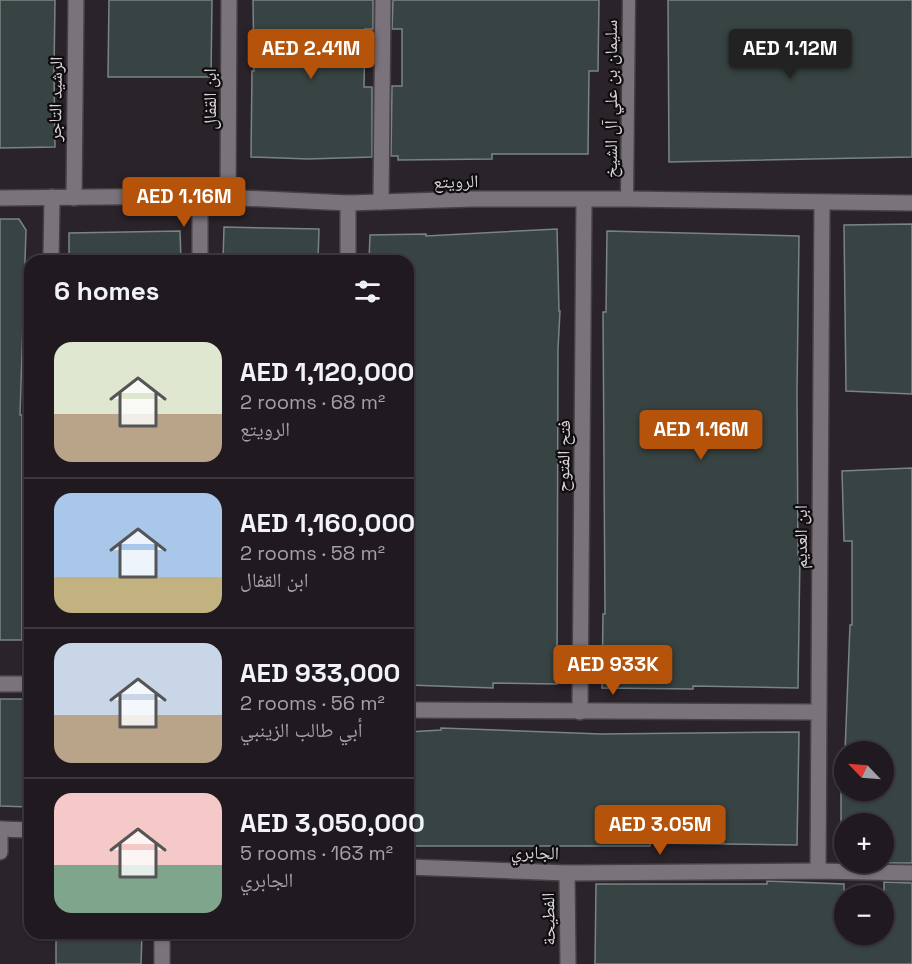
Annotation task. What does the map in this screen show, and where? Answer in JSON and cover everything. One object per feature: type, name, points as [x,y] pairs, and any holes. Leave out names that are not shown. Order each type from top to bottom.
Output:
[{"type":"street","name":"الرشيد التاجر","points":[[74,198],[76,0]]},
{"type":"street","name":"ابن القفال","points":[[228,198],[229,0]]},
{"type":"street","points":[[381,202],[383,0]]},
{"type":"street","name":"الرويتع","points":[[0,198],[200,196],[348,202],[627,199],[912,203]]},
{"type":"street","points":[[200,196],[200,255]]},
{"type":"street","points":[[51,255],[52,197]]},
{"type":"street","name":"فتح الفتوح","points":[[580,712],[584,200]]},
{"type":"street","points":[[348,202],[348,255]]},
{"type":"street","name":"ابن العديم","points":[[818,871],[822,203]]},
{"type":"street","points":[[0,684],[24,684]]},
{"type":"street","points":[[414,710],[818,712]]},
{"type":"street","points":[[0,852],[0,829],[24,830]]},
{"type":"street","name":"الجابري","points":[[414,867],[567,873],[818,871],[912,873]]},
{"type":"street","name":"الفطيحة","points":[[567,873],[568,964]]},
{"type":"street","points":[[162,939],[162,964]]},
{"type":"lane","name":"سليمان بن علي آل الشيخ","points":[[627,199],[629,0]]},
{"type":"building","points":[[0,0],[55,0],[55,147],[0,148]]},
{"type":"building","points":[[109,0],[212,0],[211,77],[108,77]]},
{"type":"building","points":[[253,0],[373,0],[373,29],[365,29],[364,87],[372,87],[372,157],[308,159],[251,157],[252,71],[254,71]]},
{"type":"building","points":[[393,0],[599,0],[598,71],[589,71],[588,154],[492,154],[492,159],[398,160],[398,156],[391,156],[392,86],[402,86],[402,29],[392,29]]},
{"type":"building","points":[[668,0],[912,0],[912,157],[669,162]]},
{"type":"building","points":[[0,219],[19,219],[26,230],[20,415],[22,415],[22,640],[0,640]]},
{"type":"building","points":[[912,224],[912,394],[846,391],[844,225]]},
{"type":"building","points":[[224,227],[319,229],[318,255],[223,255]]},
{"type":"building","points":[[557,229],[560,311],[557,684],[493,683],[493,688],[414,685],[414,255],[369,255],[370,235],[426,234],[426,236]]},
{"type":"building","points":[[180,231],[181,255],[69,255],[69,233]]},
{"type":"building","points":[[607,231],[799,236],[798,688],[693,686],[693,689],[602,688],[603,614],[605,614],[603,312],[606,312]]},
{"type":"building","points":[[912,468],[912,863],[894,863],[894,813],[841,813],[841,801],[894,801],[894,741],[845,741],[850,625],[852,625],[852,541],[844,541],[842,471]]},
{"type":"building","points":[[0,699],[24,699],[24,807],[0,806]]},
{"type":"building","points":[[441,728],[601,734],[799,732],[797,845],[650,843],[650,846],[414,846],[414,732],[441,730]]},
{"type":"building","points":[[767,881],[844,884],[834,885],[834,945],[894,945],[894,885],[884,885],[884,882],[912,883],[912,964],[595,964],[596,884],[767,884]]},
{"type":"building","points":[[56,939],[142,939],[141,964],[56,964]]}]
